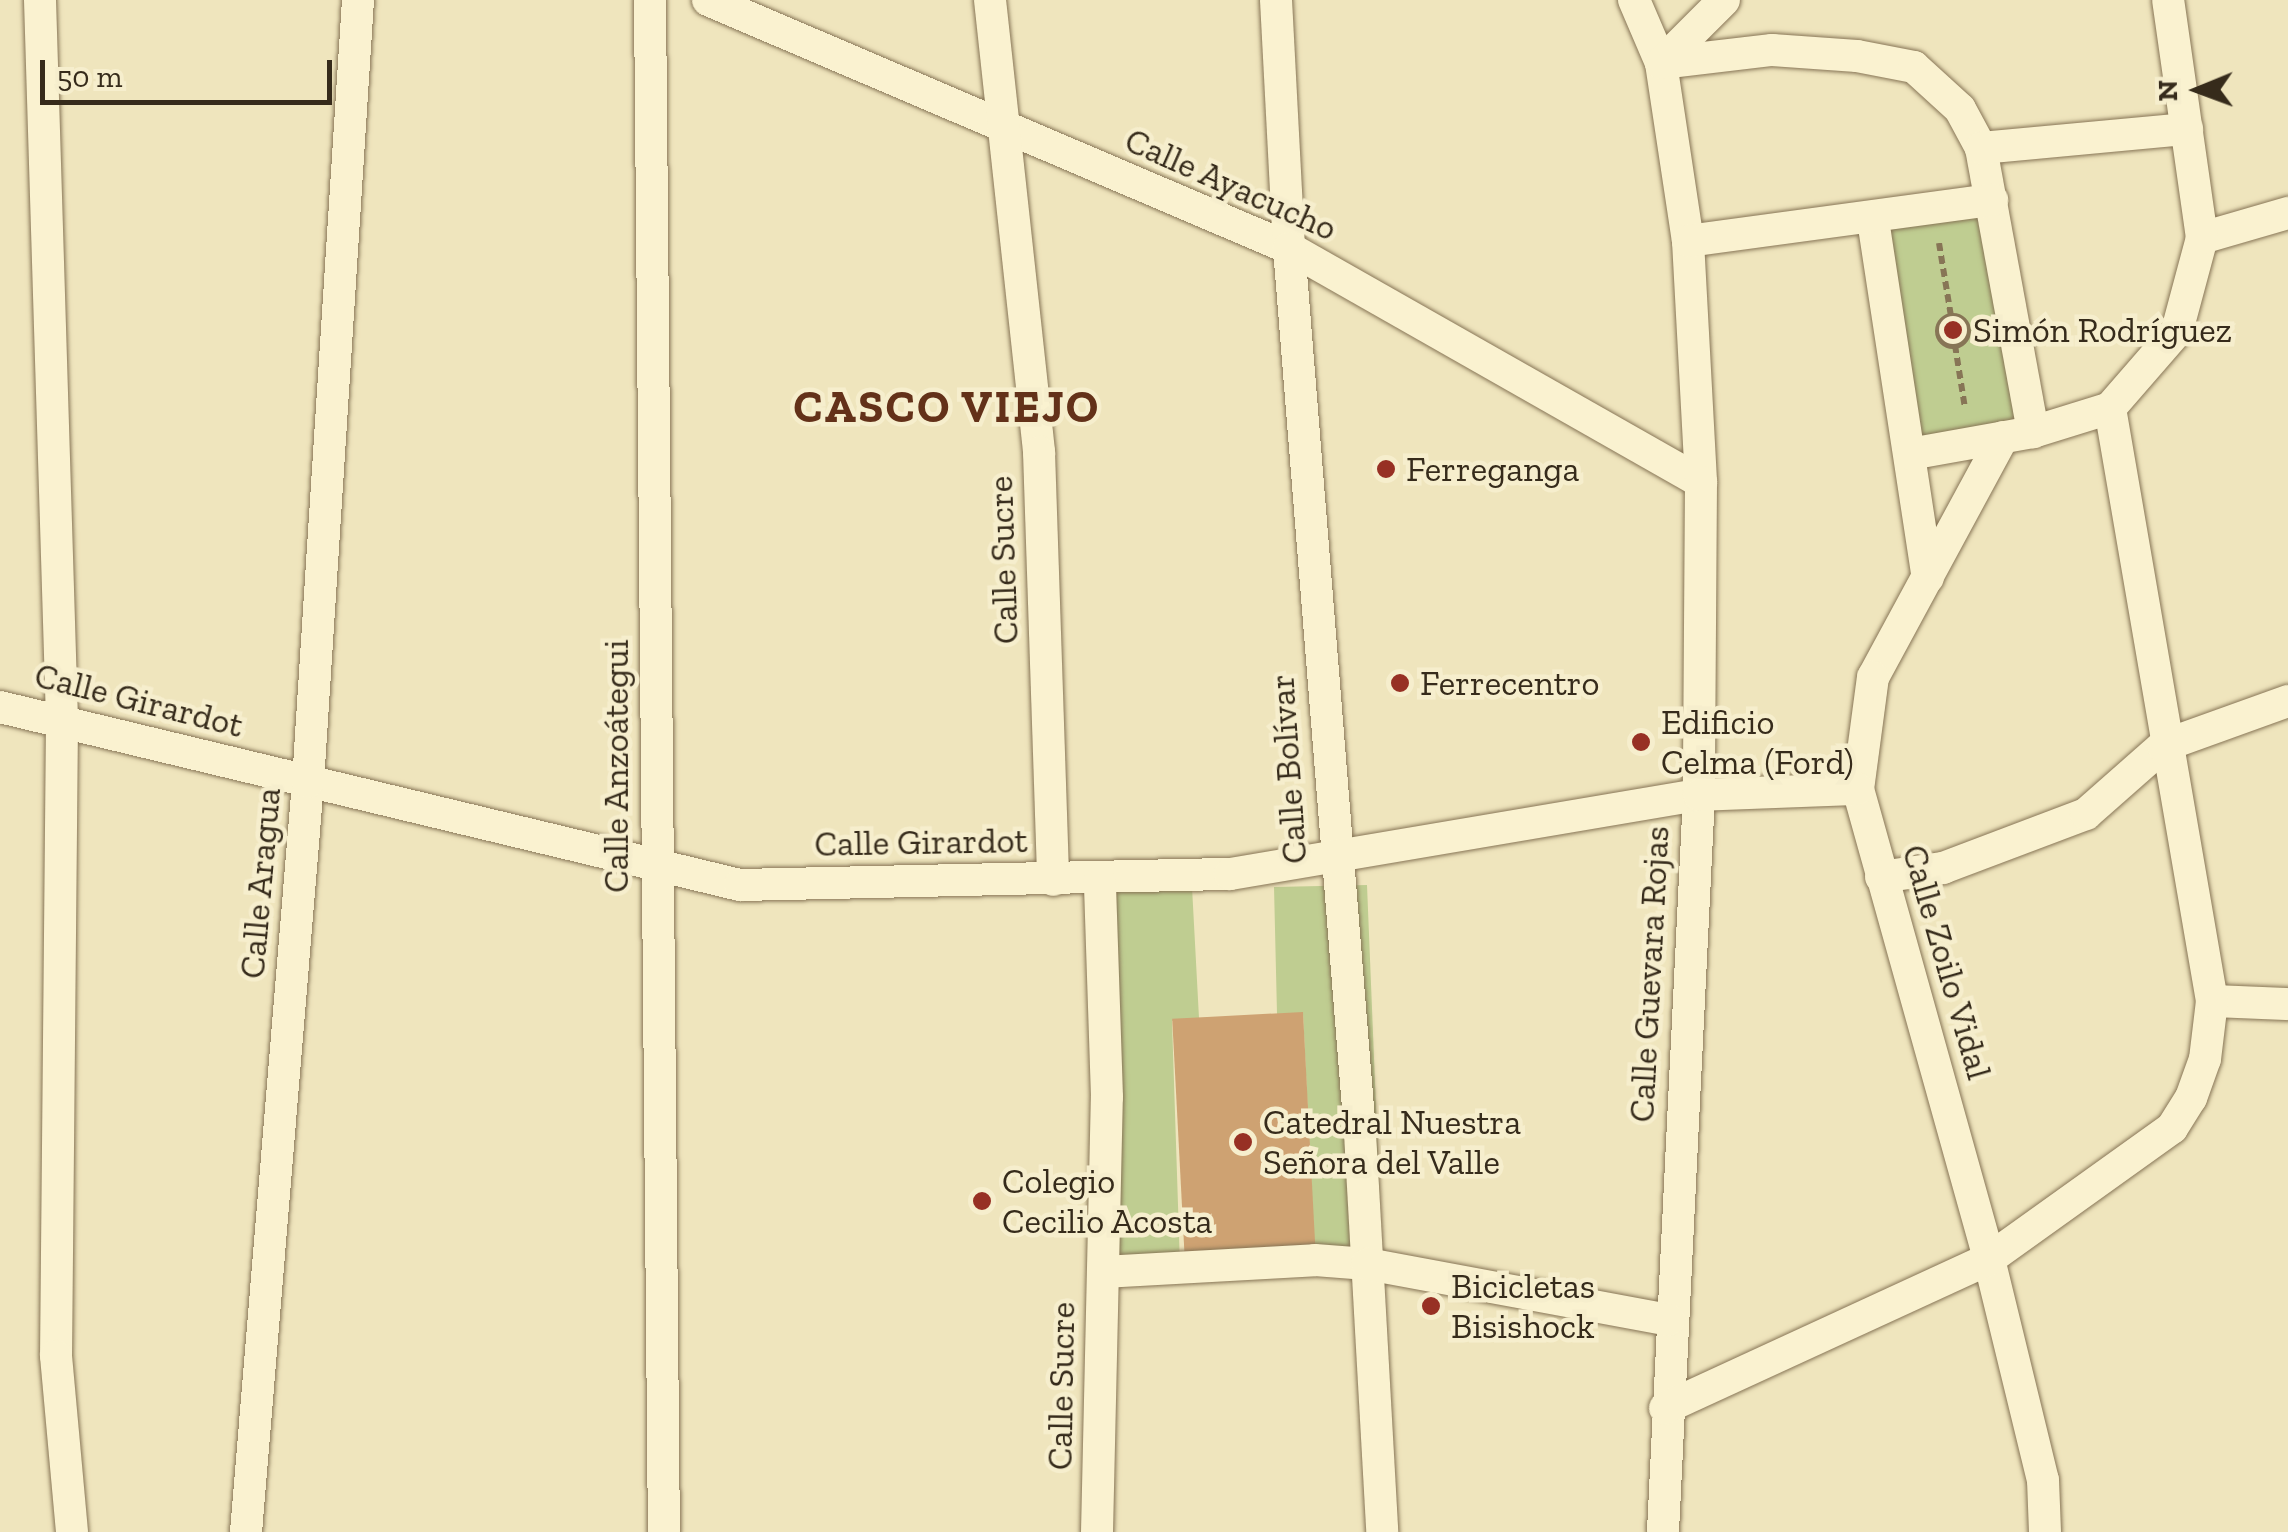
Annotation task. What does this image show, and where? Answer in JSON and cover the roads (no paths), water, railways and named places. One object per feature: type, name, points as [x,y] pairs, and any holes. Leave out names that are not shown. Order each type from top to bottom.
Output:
[{"type":"street","points":[[40,0],[62,722],[56,1356],[72,1532]]},
{"type":"street","name":"Calle Aragua","points":[[246,1532],[308,782],[358,0]]},
{"type":"street","name":"Calle Anzoátegui","points":[[650,0],[664,1532]]},
{"type":"street","name":"Calle Ayacucho","points":[[708,0],[1004,130],[1288,248],[1701,482]]},
{"type":"street","name":"Calle Sucre","points":[[990,0],[1039,452],[1053,880]]},
{"type":"street","name":"Calle Bolívar","points":[[1276,0],[1288,248],[1367,1264],[1382,1532]]},
{"type":"street","name":"Calle Guevara Rojas","points":[[1634,0],[1661,63],[1688,241],[1701,482],[1699,795],[1669,1320],[1663,1532]]},
{"type":"street","points":[[1661,63],[1724,0]]},
{"type":"street","points":[[1910,454],[2002,437],[2110,408],[2177,331],[2202,238],[2168,0]]},
{"type":"street","points":[[1661,63],[1772,50],[1914,67],[1960,108],[1981,148],[1992,200],[2002,437]]},
{"type":"street","points":[[1981,148],[2187,129]]},
{"type":"street","points":[[1688,241],[1873,220],[1992,200]]},
{"type":"street","points":[[2202,238],[2288,213]]},
{"type":"street","points":[[1873,220],[1928,578]]},
{"type":"street","points":[[1665,1408],[1989,1259],[2172,1128],[2205,1059],[2212,1001],[2163,746],[2110,408]]},
{"type":"street","name":"Calle Zoilo Vidal","points":[[2002,437],[1873,677],[1858,789],[1989,1259],[2043,1480],[2045,1532]]},
{"type":"street","points":[[1881,877],[1943,868],[2086,814],[2163,746],[2288,701]]},
{"type":"street","name":"Calle Girardot","points":[[0,707],[740,886],[1100,881],[1230,874],[1699,795],[1858,789]]},
{"type":"street","name":"Calle Sucre","points":[[1097,1532],[1107,1097],[1100,881]]},
{"type":"street","points":[[2212,1001],[2288,1004]]},
{"type":"street","points":[[1103,1272],[1315,1260],[1367,1264],[1669,1320]]},
{"type":"place","name":"Simón Rodríguez","points":[[1953,330]]},
{"type":"place","name":"Ferreganga","points":[[1386,469]]},
{"type":"place","name":"Ferrecentro","points":[[1400,683]]},
{"type":"place","name":"Edificio Celma (Ford)","points":[[1641,742]]},
{"type":"place","name":"Catedral Nuestra Señora del Valle","points":[[1243,1142]]},
{"type":"place","name":"Colegio Cecilio Acosta","points":[[982,1201]]},
{"type":"place","name":"Bicicletas Bisishock","points":[[1431,1306]]},
{"type":"district","name":"CASCO VIEJO","points":[[947,408]]}]
